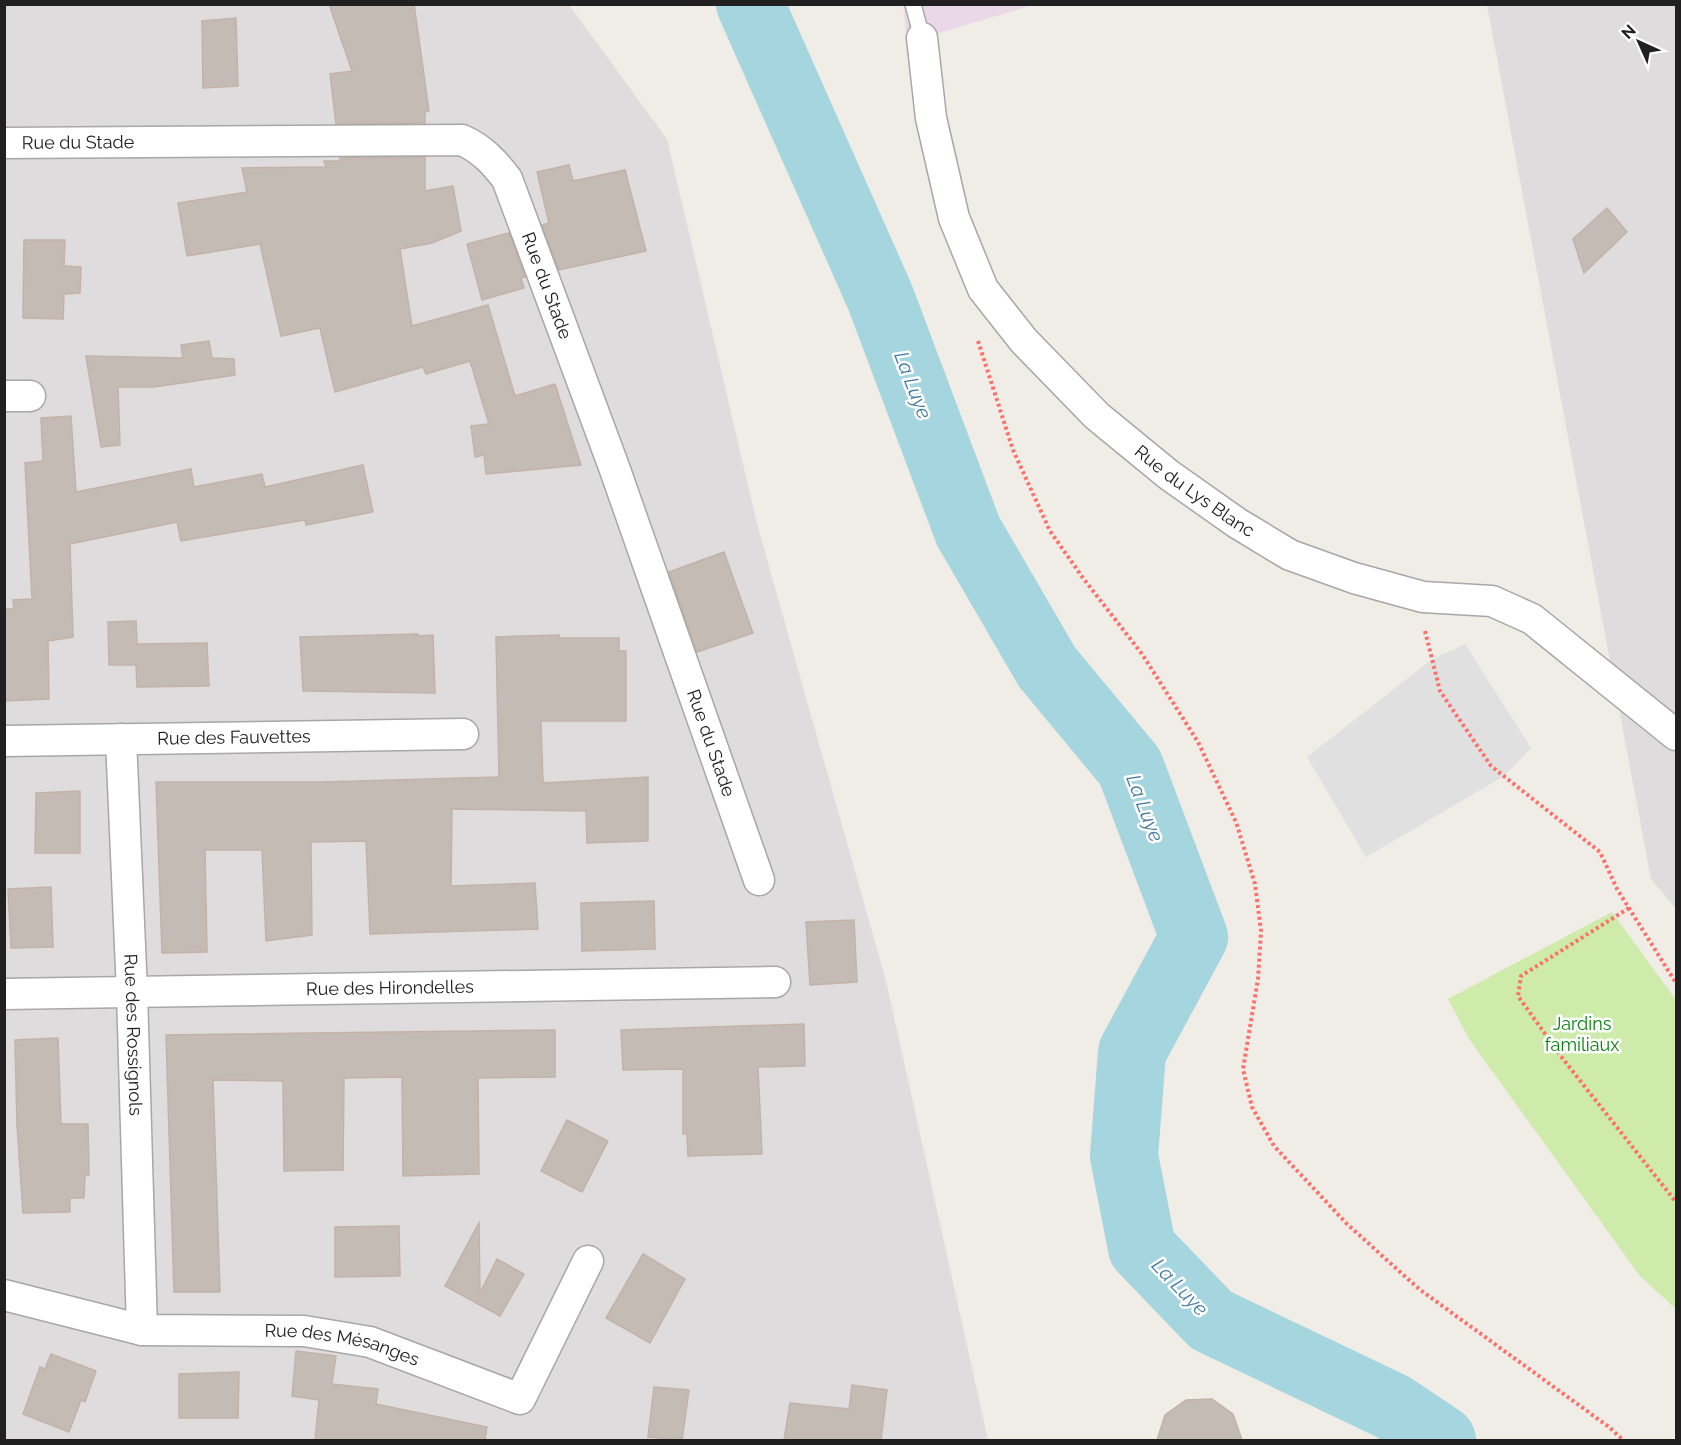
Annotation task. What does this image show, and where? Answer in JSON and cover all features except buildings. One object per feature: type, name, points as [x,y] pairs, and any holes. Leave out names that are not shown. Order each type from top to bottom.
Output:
[{"type":"street","name":"Rue du Lys Blanc","points":[[922,38],[931,118],[954,219],[982,289],[1024,341],[1097,416],[1169,475],[1237,523],[1290,555],[1354,578],[1423,597],[1492,601],[1532,619],[1677,735]]},
{"type":"street","name":"Rue du Stade","points":[[4,143],[462,140],[478,147],[491,159],[507,179],[516,201],[614,467],[759,880]]},
{"type":"street","name":"Rue des Fauvettes","points":[[4,741],[463,734]]},
{"type":"street","name":"Rue des Rossignols","points":[[121,739],[132,992],[142,1330]]},
{"type":"street","name":"Rue des Hirondelles","points":[[4,994],[775,982]]},
{"type":"street","name":"Rue des Mésanges","points":[[4,1295],[142,1330],[304,1331],[370,1342],[520,1399],[588,1261]]},
{"type":"lane","points":[[913,4],[922,38]]},
{"type":"path","points":[[977,338],[1013,450],[1050,531],[1148,664],[1198,742],[1236,822],[1255,884],[1261,931],[1258,979],[1243,1069],[1251,1107],[1274,1146],[1347,1224],[1419,1289],[1609,1426],[1623,1440]]},
{"type":"path","points":[[1423,597],[1425,631],[1440,691],[1491,766],[1600,852],[1617,889],[1677,983]]},
{"type":"path","points":[[1629,908],[1521,976],[1518,996],[1563,1059],[1677,1202]]},
{"type":"shaded area","points":[[5,5],[569,5],[667,139],[757,524],[886,981],[988,1440],[5,1440]]},
{"type":"shaded area","points":[[903,5],[1033,5],[922,38],[907,40]]},
{"type":"shaded area","points":[[1487,5],[1676,5],[1676,909],[1651,879]]},
{"type":"shaded area","points":[[1465,644],[1531,748],[1504,776],[1366,857],[1307,757],[1431,660]]},
{"type":"green space","name":"Jardins familiaux","points":[[1612,912],[1676,1000],[1676,1309],[1640,1276],[1469,1039],[1448,999]]},
{"type":"waterway","name":"La Luye","points":[[750,4],[880,297],[968,531],[1047,667],[1130,767],[1194,937],[1132,1052],[1124,1156],[1142,1248],[1211,1320],[1393,1407],[1442,1440]]}]
